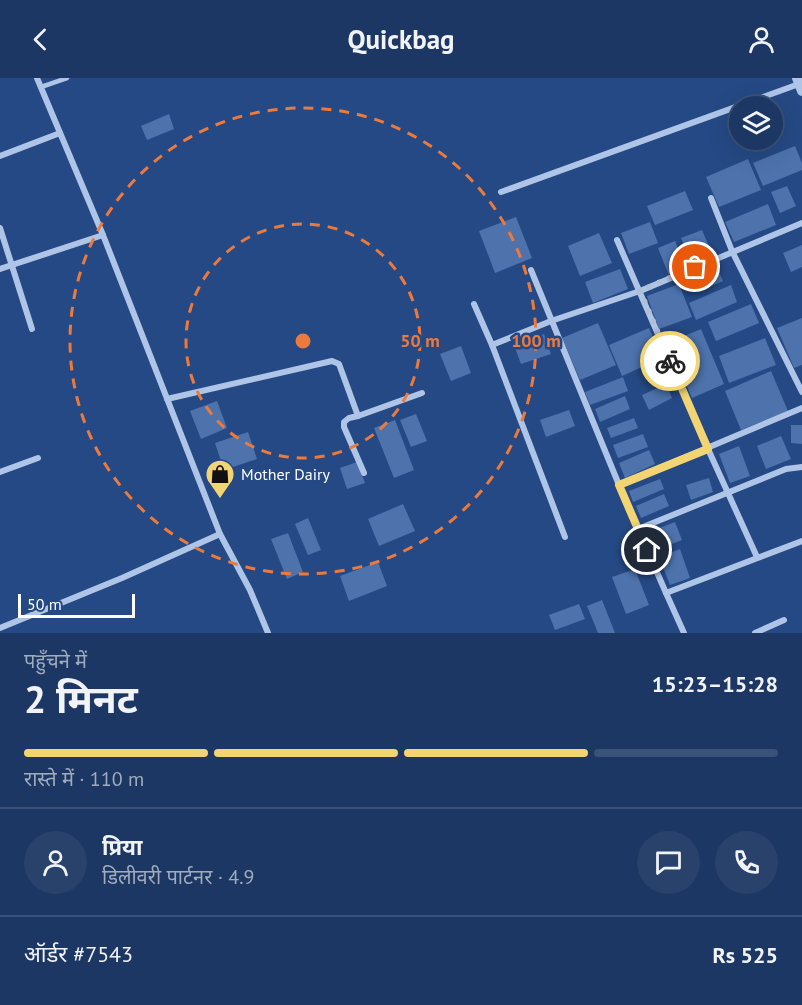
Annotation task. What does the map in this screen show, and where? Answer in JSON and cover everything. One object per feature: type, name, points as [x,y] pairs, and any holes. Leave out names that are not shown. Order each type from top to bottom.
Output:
[{"type":"street","points":[[37,78],[103,235],[220,534],[250,590],[268,633]]},
{"type":"street","points":[[501,192],[799,84]]},
{"type":"street","points":[[0,156],[60,133]]},
{"type":"street","points":[[711,198],[732,251],[802,392]]},
{"type":"street","points":[[492,345],[551,321],[640,291],[802,223]]},
{"type":"street","points":[[0,228],[32,329]]},
{"type":"street","points":[[0,269],[103,235]]},
{"type":"street","points":[[617,240],[757,557]]},
{"type":"street","points":[[531,270],[619,485],[684,633]]},
{"type":"street","points":[[474,304],[492,345],[565,537]]},
{"type":"street","points":[[167,399],[332,361],[339,364],[358,416]]},
{"type":"street","points":[[364,473],[344,427],[344,422],[349,418],[422,393]]},
{"type":"street","points":[[619,485],[802,408]]},
{"type":"street","points":[[0,471],[38,458]]},
{"type":"street","points":[[638,529],[786,469],[802,467]]},
{"type":"street","points":[[0,617],[2,627],[122,578],[220,534]]},
{"type":"street","points":[[666,593],[802,541]]},
{"type":"street","points":[[755,633],[784,620]]},
{"type":"lane","points":[[41,87],[67,78]]},
{"type":"building","points":[[169,114],[174,129],[147,140],[141,126]]},
{"type":"building","points":[[795,146],[802,163],[802,170],[763,186],[753,163]]},
{"type":"building","points":[[748,159],[761,190],[719,207],[706,177]]},
{"type":"building","points":[[787,186],[796,206],[780,213],[771,192]]},
{"type":"building","points":[[685,191],[693,210],[655,225],[647,206]]},
{"type":"building","points":[[768,204],[776,225],[734,242],[725,222]]},
{"type":"building","points":[[516,217],[532,258],[495,273],[479,231]]},
{"type":"building","points":[[650,222],[658,243],[629,254],[621,233]]},
{"type":"building","points":[[702,230],[710,249],[689,257],[681,238]]},
{"type":"building","points":[[599,233],[612,263],[580,276],[568,246]]},
{"type":"building","points":[[675,241],[687,270],[670,278],[658,248]]},
{"type":"building","points":[[802,245],[802,267],[791,272],[783,253]]},
{"type":"building","points":[[716,265],[723,281],[702,290],[696,274]]},
{"type":"building","points":[[620,269],[628,289],[593,303],[585,282]]},
{"type":"building","points":[[679,284],[692,317],[659,329],[647,296]]},
{"type":"building","points":[[731,285],[737,302],[696,320],[689,303]]},
{"type":"building","points":[[751,304],[759,323],[716,341],[708,322]]},
{"type":"building","points":[[802,318],[802,365],[794,368],[777,328]]},
{"type":"building","points":[[598,323],[616,365],[580,380],[562,338]]},
{"type":"building","points":[[649,328],[662,358],[622,376],[609,345]]},
{"type":"building","points":[[701,329],[724,384],[692,398],[668,343]]},
{"type":"building","points":[[544,334],[551,354],[521,364],[514,345]]},
{"type":"building","points":[[765,338],[776,365],[729,383],[719,356]]},
{"type":"building","points":[[461,346],[471,373],[451,381],[440,354]]},
{"type":"building","points":[[771,371],[788,411],[741,430],[725,391]]},
{"type":"building","points":[[623,377],[628,391],[590,405],[585,392]]},
{"type":"building","points":[[666,384],[672,398],[649,410],[642,395]]},
{"type":"building","points":[[625,396],[630,409],[600,422],[595,409]]},
{"type":"building","points":[[217,401],[227,428],[201,439],[190,411]]},
{"type":"building","points":[[569,410],[575,426],[546,437],[540,420]]},
{"type":"building","points":[[416,414],[427,441],[411,447],[400,420]]},
{"type":"building","points":[[634,418],[638,428],[611,438],[607,428]]},
{"type":"building","points":[[395,420],[414,470],[394,478],[374,428]]},
{"type":"building","points":[[791,425],[802,425],[802,444],[791,443]]},
{"type":"building","points":[[248,432],[257,459],[224,470],[215,443]]},
{"type":"building","points":[[643,434],[648,447],[618,458],[613,445]]},
{"type":"building","points":[[781,436],[791,459],[766,469],[757,446]]},
{"type":"building","points":[[739,446],[750,476],[730,483],[719,454]]},
{"type":"building","points":[[649,450],[655,464],[625,478],[619,463]]},
{"type":"building","points":[[357,462],[365,483],[347,489],[340,468]]},
{"type":"building","points":[[709,478],[713,492],[691,500],[686,485]]},
{"type":"building","points":[[660,479],[664,489],[633,502],[629,491]]},
{"type":"building","points":[[664,494],[669,506],[641,518],[636,506]]},
{"type":"building","points":[[403,504],[415,531],[379,546],[368,519]]},
{"type":"building","points":[[308,518],[321,550],[308,555],[295,524]]},
{"type":"building","points":[[675,522],[682,540],[656,550],[649,532]]},
{"type":"building","points":[[288,533],[303,572],[287,579],[271,539]]},
{"type":"building","points":[[680,549],[690,578],[670,585],[659,557]]},
{"type":"building","points":[[378,562],[387,586],[349,601],[340,576]]},
{"type":"building","points":[[635,569],[649,605],[626,614],[612,577]]},
{"type":"building","points":[[602,600],[615,633],[598,633],[587,606]]},
{"type":"building","points":[[579,604],[585,619],[555,630],[549,615]]},
{"type":"way so far","points":[[670,361],[640,291],[695,267]]},
{"type":"place","name":"Mother Dairy","points":[[220,500]]},
{"type":"route","points":[[647,550],[619,485],[708,449],[670,361]]}]
